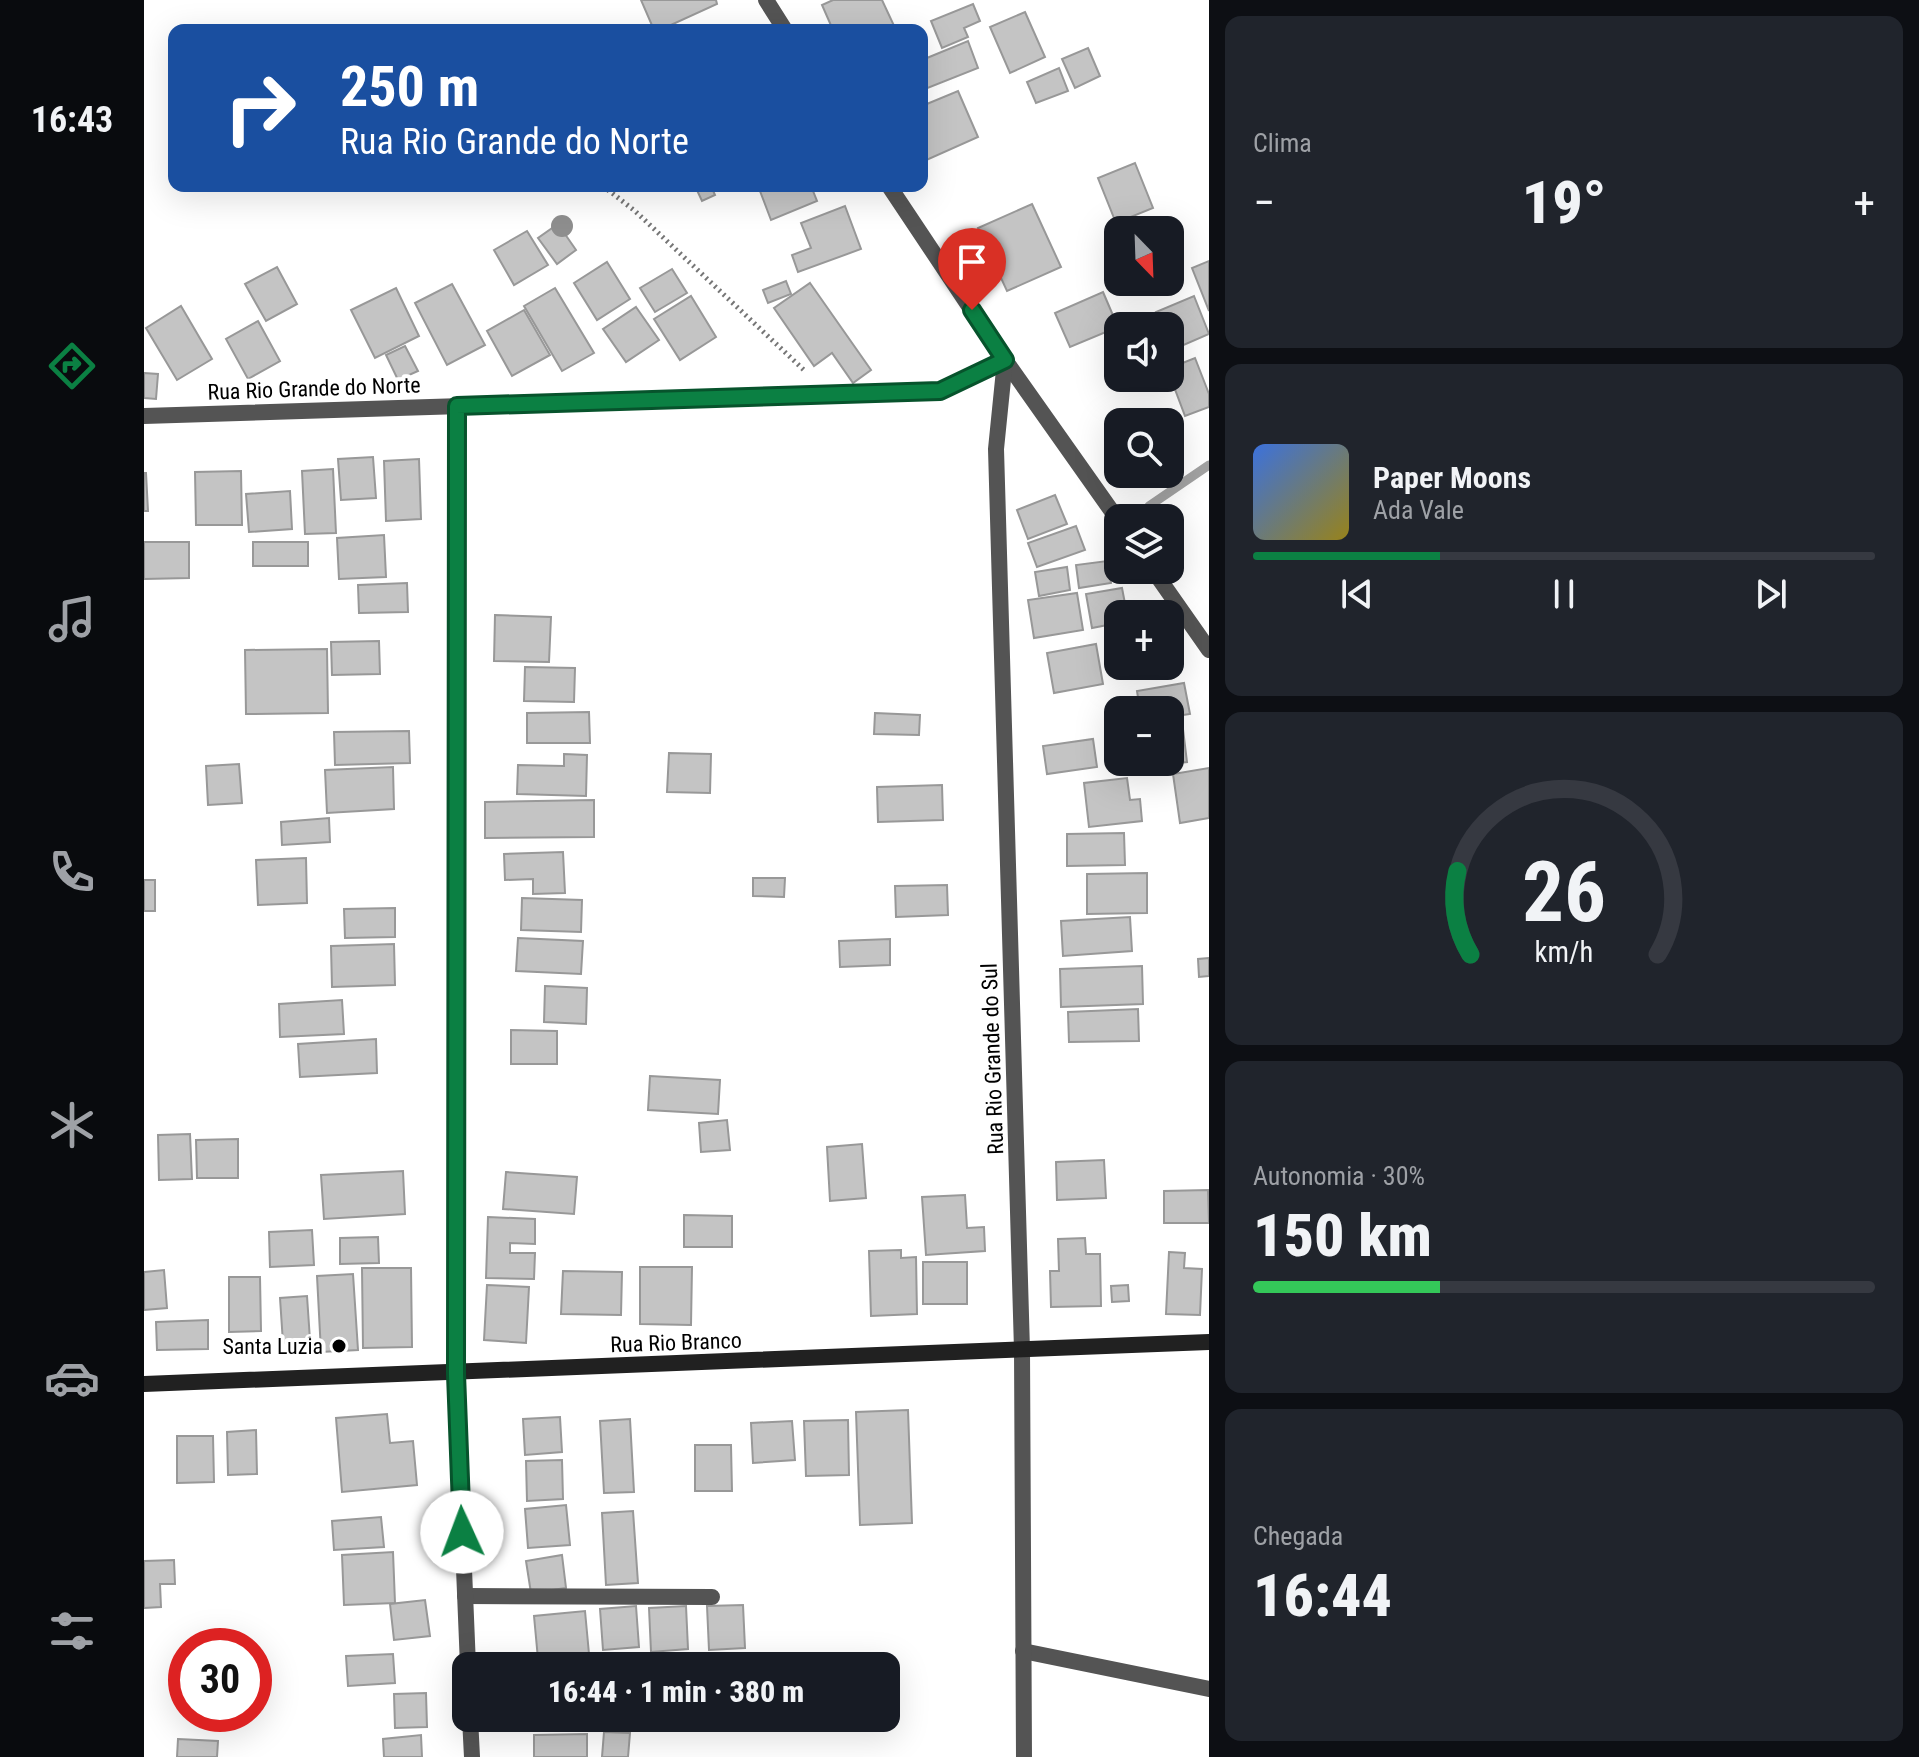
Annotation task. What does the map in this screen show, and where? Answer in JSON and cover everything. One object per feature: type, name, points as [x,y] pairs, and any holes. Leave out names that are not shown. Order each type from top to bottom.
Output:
[{"type":"street","points":[[766,0],[781,24]]},
{"type":"street","points":[[893,192],[1005,360],[1107,504]]},
{"type":"street","name":"Rua Rio Grande do Norte","points":[[144,416],[940,391],[1005,360]]},
{"type":"street","name":"Rua Rio Grande do Sul","points":[[1005,360],[996,449],[1022,1350],[1024,1757]]},
{"type":"street","points":[[457,406],[456,1374],[467,1652]]},
{"type":"street","points":[[1163,584],[1209,650]]},
{"type":"street","name":"Rua Rio Branco","points":[[144,1384],[1209,1342]]},
{"type":"street","points":[[465,1596],[712,1597]]},
{"type":"street","points":[[1023,1651],[1209,1689]]},
{"type":"street","points":[[471,1732],[472,1757]]},
{"type":"path","points":[[611,192],[635,211],[808,373],[816,395]]},
{"type":"building","points":[[641,0],[716,0],[717,4],[673,24],[651,24]]},
{"type":"building","points":[[833,0],[882,0],[893,24],[830,24],[822,5]]},
{"type":"building","points":[[973,4],[980,21],[964,28],[968,37],[942,48],[931,21]]},
{"type":"building","points":[[1025,12],[1045,57],[1010,73],[990,27]]},
{"type":"building","points":[[968,41],[978,68],[928,88],[928,58]]},
{"type":"building","points":[[1088,48],[1100,76],[1075,88],[1062,59]]},
{"type":"building","points":[[1059,68],[1068,91],[1036,103],[1027,82]]},
{"type":"building","points":[[958,91],[978,137],[928,159],[928,104]]},
{"type":"building","points":[[1135,163],[1153,208],[1133,216],[1113,216],[1098,178]]},
{"type":"building","points":[[698,192],[714,192],[715,195],[702,201]]},
{"type":"building","points":[[760,192],[813,192],[817,201],[771,220]]},
{"type":"building","points":[[1032,204],[1061,267],[1007,291],[978,228]]},
{"type":"building","points":[[845,206],[861,249],[798,272],[792,255],[811,248],[801,223]]},
{"type":"building","points":[[558,224],[576,250],[557,264],[538,238]]},
{"type":"building","points":[[527,231],[548,265],[514,285],[494,250]]},
{"type":"building","points":[[1209,261],[1209,311],[1192,268]]},
{"type":"building","points":[[607,262],[630,299],[597,320],[574,283]]},
{"type":"building","points":[[277,267],[297,304],[266,321],[245,284]]},
{"type":"building","points":[[672,269],[687,293],[655,312],[640,288]]},
{"type":"building","points":[[786,281],[791,294],[768,303],[763,290]]},
{"type":"building","points":[[810,283],[871,370],[853,383],[832,353],[814,366],[774,308]]},
{"type":"building","points":[[452,284],[485,345],[447,365],[415,303]]},
{"type":"building","points":[[396,288],[419,336],[375,358],[351,310]]},
{"type":"building","points":[[555,288],[594,353],[562,371],[524,306]]},
{"type":"building","points":[[1103,292],[1112,312],[1104,312],[1104,333],[1070,347],[1055,313]]},
{"type":"building","points":[[691,296],[716,337],[680,360],[654,319]]},
{"type":"building","points":[[1194,296],[1209,334],[1184,345],[1184,312],[1156,312]]},
{"type":"building","points":[[181,306],[212,359],[177,380],[146,328]]},
{"type":"building","points":[[636,307],[659,340],[626,362],[603,329]]},
{"type":"building","points":[[524,310],[550,355],[512,376],[487,331]]},
{"type":"building","points":[[258,321],[280,361],[248,379],[226,339]]},
{"type":"building","points":[[405,346],[418,371],[398,380],[386,355]]},
{"type":"building","points":[[1195,358],[1209,394],[1209,407],[1185,416],[1176,392],[1184,392],[1184,362]]},
{"type":"building","points":[[144,373],[158,374],[156,399],[144,398]]},
{"type":"building","points":[[373,457],[376,498],[341,500],[338,459]]},
{"type":"building","points":[[419,459],[421,519],[386,521],[384,461]]},
{"type":"building","points":[[333,469],[336,533],[305,534],[302,471]]},
{"type":"building","points":[[241,471],[242,525],[196,525],[195,472]]},
{"type":"building","points":[[146,473],[148,511],[144,511]]},
{"type":"building","points":[[290,491],[292,529],[249,532],[246,494]]},
{"type":"building","points":[[1055,495],[1067,524],[1028,539],[1017,510]]},
{"type":"building","points":[[1076,526],[1085,550],[1037,567],[1028,543]]},
{"type":"building","points":[[384,535],[386,577],[339,579],[337,538]]},
{"type":"building","points":[[144,542],[189,542],[189,578],[144,579]]},
{"type":"building","points":[[253,542],[308,542],[308,566],[253,566]]},
{"type":"building","points":[[1104,561],[1105,584],[1079,588],[1076,565]]},
{"type":"building","points":[[1067,567],[1070,590],[1039,596],[1035,572]]},
{"type":"building","points":[[407,583],[408,612],[359,613],[358,585]]},
{"type":"building","points":[[1122,588],[1124,600],[1104,600],[1104,626],[1092,628],[1086,594]]},
{"type":"building","points":[[1077,593],[1083,630],[1034,638],[1028,600]]},
{"type":"building","points":[[495,615],[551,617],[549,662],[494,661]]},
{"type":"building","points":[[379,641],[380,674],[332,675],[331,642]]},
{"type":"building","points":[[1096,644],[1103,684],[1054,693],[1047,653]]},
{"type":"building","points":[[327,649],[328,713],[246,714],[245,650]]},
{"type":"building","points":[[525,667],[575,668],[574,702],[524,701]]},
{"type":"building","points":[[1184,683],[1190,714],[1184,715],[1184,696],[1138,696],[1137,691]]},
{"type":"building","points":[[589,712],[590,743],[527,743],[527,713]]},
{"type":"building","points":[[875,713],[920,715],[919,735],[874,734]]},
{"type":"building","points":[[409,731],[410,763],[335,765],[334,732]]},
{"type":"building","points":[[1093,739],[1097,767],[1047,774],[1043,746]]},
{"type":"building","points":[[669,753],[711,754],[710,793],[667,792]]},
{"type":"building","points":[[564,754],[587,755],[586,796],[517,794],[518,765],[564,766]]},
{"type":"building","points":[[239,764],[242,803],[208,805],[206,766]]},
{"type":"building","points":[[393,767],[394,809],[327,813],[325,770]]},
{"type":"building","points":[[1209,768],[1209,818],[1180,823],[1173,776],[1184,776],[1184,772]]},
{"type":"building","points":[[1127,778],[1130,800],[1140,799],[1142,821],[1089,827],[1084,783]]},
{"type":"building","points":[[942,785],[943,820],[878,822],[877,787]]},
{"type":"building","points":[[594,800],[594,837],[485,838],[485,802]]},
{"type":"building","points":[[329,818],[330,842],[282,845],[281,822]]},
{"type":"building","points":[[1124,833],[1125,865],[1067,866],[1067,834]]},
{"type":"building","points":[[563,852],[565,893],[533,894],[533,879],[505,880],[504,854]]},
{"type":"building","points":[[306,858],[307,903],[258,905],[256,860]]},
{"type":"building","points":[[1147,873],[1147,913],[1087,914],[1087,874]]},
{"type":"building","points":[[753,878],[785,878],[784,897],[753,896]]},
{"type":"building","points":[[144,880],[155,880],[155,911],[144,911]]},
{"type":"building","points":[[947,885],[948,915],[896,917],[895,886]]},
{"type":"building","points":[[522,898],[582,900],[581,932],[521,930]]},
{"type":"building","points":[[395,908],[395,937],[345,938],[344,909]]},
{"type":"building","points":[[1130,917],[1132,951],[1063,956],[1061,921]]},
{"type":"building","points":[[518,938],[583,941],[581,974],[516,971]]},
{"type":"building","points":[[890,939],[890,965],[840,967],[839,941]]},
{"type":"building","points":[[394,944],[395,985],[332,987],[331,946]]},
{"type":"building","points":[[1209,958],[1209,976],[1199,977],[1198,959]]},
{"type":"building","points":[[1142,966],[1143,1004],[1061,1007],[1060,969]]},
{"type":"building","points":[[545,986],[587,988],[586,1024],[544,1022]]},
{"type":"building","points":[[342,1000],[344,1034],[280,1037],[279,1004]]},
{"type":"building","points":[[1138,1009],[1139,1041],[1069,1042],[1068,1012]]},
{"type":"building","points":[[511,1030],[557,1031],[557,1064],[511,1064]]},
{"type":"building","points":[[376,1039],[377,1073],[300,1077],[298,1044]]},
{"type":"building","points":[[650,1076],[720,1080],[718,1114],[648,1110]]},
{"type":"building","points":[[727,1120],[730,1150],[701,1152],[699,1123]]},
{"type":"building","points":[[190,1134],[192,1179],[159,1180],[158,1135]]},
{"type":"building","points":[[238,1139],[238,1178],[197,1178],[196,1140]]},
{"type":"building","points":[[862,1144],[866,1198],[830,1201],[827,1147]]},
{"type":"building","points":[[1104,1160],[1106,1198],[1057,1200],[1056,1162]]},
{"type":"building","points":[[403,1171],[405,1214],[324,1219],[321,1175]]},
{"type":"building","points":[[506,1172],[577,1177],[574,1214],[503,1209]]},
{"type":"building","points":[[1208,1190],[1209,1223],[1164,1223],[1164,1191]]},
{"type":"building","points":[[965,1195],[967,1228],[984,1227],[985,1251],[926,1255],[922,1197]]},
{"type":"building","points":[[684,1215],[732,1216],[732,1247],[684,1247]]},
{"type":"building","points":[[488,1217],[535,1219],[535,1244],[510,1243],[510,1253],[535,1253],[534,1279],[486,1278]]},
{"type":"building","points":[[312,1230],[314,1265],[270,1267],[269,1232]]},
{"type":"building","points":[[378,1237],[379,1263],[340,1264],[340,1238]]},
{"type":"building","points":[[1085,1238],[1086,1254],[1100,1254],[1101,1306],[1051,1307],[1050,1271],[1059,1271],[1058,1239]]},
{"type":"building","points":[[901,1250],[901,1258],[916,1257],[917,1314],[871,1316],[869,1251]]},
{"type":"building","points":[[1169,1252],[1185,1253],[1184,1268],[1202,1269],[1200,1315],[1166,1314]]},
{"type":"building","points":[[923,1262],[967,1262],[967,1304],[923,1304]]},
{"type":"building","points":[[640,1267],[692,1267],[691,1325],[640,1324]]},
{"type":"building","points":[[362,1268],[411,1268],[412,1347],[363,1348]]},
{"type":"building","points":[[164,1270],[167,1308],[144,1310],[144,1272]]},
{"type":"building","points":[[563,1271],[622,1272],[621,1315],[561,1314]]},
{"type":"building","points":[[353,1274],[358,1350],[321,1352],[317,1276]]},
{"type":"building","points":[[229,1277],[260,1277],[261,1331],[229,1332]]},
{"type":"building","points":[[487,1285],[529,1287],[526,1343],[484,1340]]},
{"type":"building","points":[[1128,1285],[1129,1301],[1112,1302],[1111,1286]]},
{"type":"building","points":[[307,1296],[310,1340],[283,1343],[280,1298]]},
{"type":"building","points":[[208,1320],[208,1349],[157,1350],[156,1322]]},
{"type":"building","points":[[908,1410],[912,1523],[860,1525],[856,1412]]},
{"type":"building","points":[[387,1414],[390,1443],[413,1441],[417,1485],[342,1492],[336,1418]]},
{"type":"building","points":[[560,1417],[562,1452],[525,1455],[523,1419]]},
{"type":"building","points":[[630,1419],[634,1492],[604,1493],[600,1421]]},
{"type":"building","points":[[848,1420],[849,1475],[806,1476],[804,1421]]},
{"type":"building","points":[[792,1421],[795,1460],[753,1463],[751,1423]]},
{"type":"building","points":[[256,1430],[257,1474],[228,1475],[227,1432]]},
{"type":"building","points":[[177,1436],[213,1436],[214,1482],[177,1483]]},
{"type":"building","points":[[695,1445],[731,1445],[732,1491],[695,1491]]},
{"type":"building","points":[[562,1460],[563,1499],[527,1501],[526,1461]]},
{"type":"building","points":[[566,1505],[570,1545],[528,1548],[525,1509]]},
{"type":"building","points":[[633,1511],[638,1583],[606,1585],[602,1513]]},
{"type":"building","points":[[381,1517],[384,1547],[334,1550],[332,1521]]},
{"type":"building","points":[[393,1552],[395,1603],[344,1605],[342,1555]]},
{"type":"building","points":[[562,1555],[566,1588],[531,1593],[526,1561]]},
{"type":"building","points":[[174,1560],[175,1584],[160,1584],[161,1607],[144,1608],[144,1561]]},
{"type":"building","points":[[425,1600],[430,1636],[394,1640],[390,1604]]},
{"type":"building","points":[[743,1605],[745,1648],[709,1650],[707,1606]]},
{"type":"building","points":[[636,1606],[639,1647],[603,1650],[600,1609]]},
{"type":"building","points":[[686,1606],[688,1649],[651,1652],[649,1608]]},
{"type":"building","points":[[585,1611],[589,1652],[537,1652],[534,1616]]},
{"type":"building","points":[[393,1654],[395,1683],[348,1686],[346,1656]]},
{"type":"building","points":[[426,1693],[427,1727],[395,1728],[394,1694]]},
{"type":"building","points":[[604,1732],[630,1733],[628,1757],[602,1757]]},
{"type":"building","points":[[587,1734],[587,1757],[534,1757],[534,1735]]},
{"type":"building","points":[[421,1735],[422,1757],[384,1757],[383,1739]]},
{"type":"building","points":[[178,1739],[218,1741],[217,1757],[177,1757]]},
{"type":"waterway","points":[[1152,504],[1209,465]]},
{"type":"place","name":"Santa Luzia","points":[[339,1346]]},
{"type":"route","points":[[462,1532],[456,1374],[457,406],[940,391],[1005,360],[972,310]]}]
